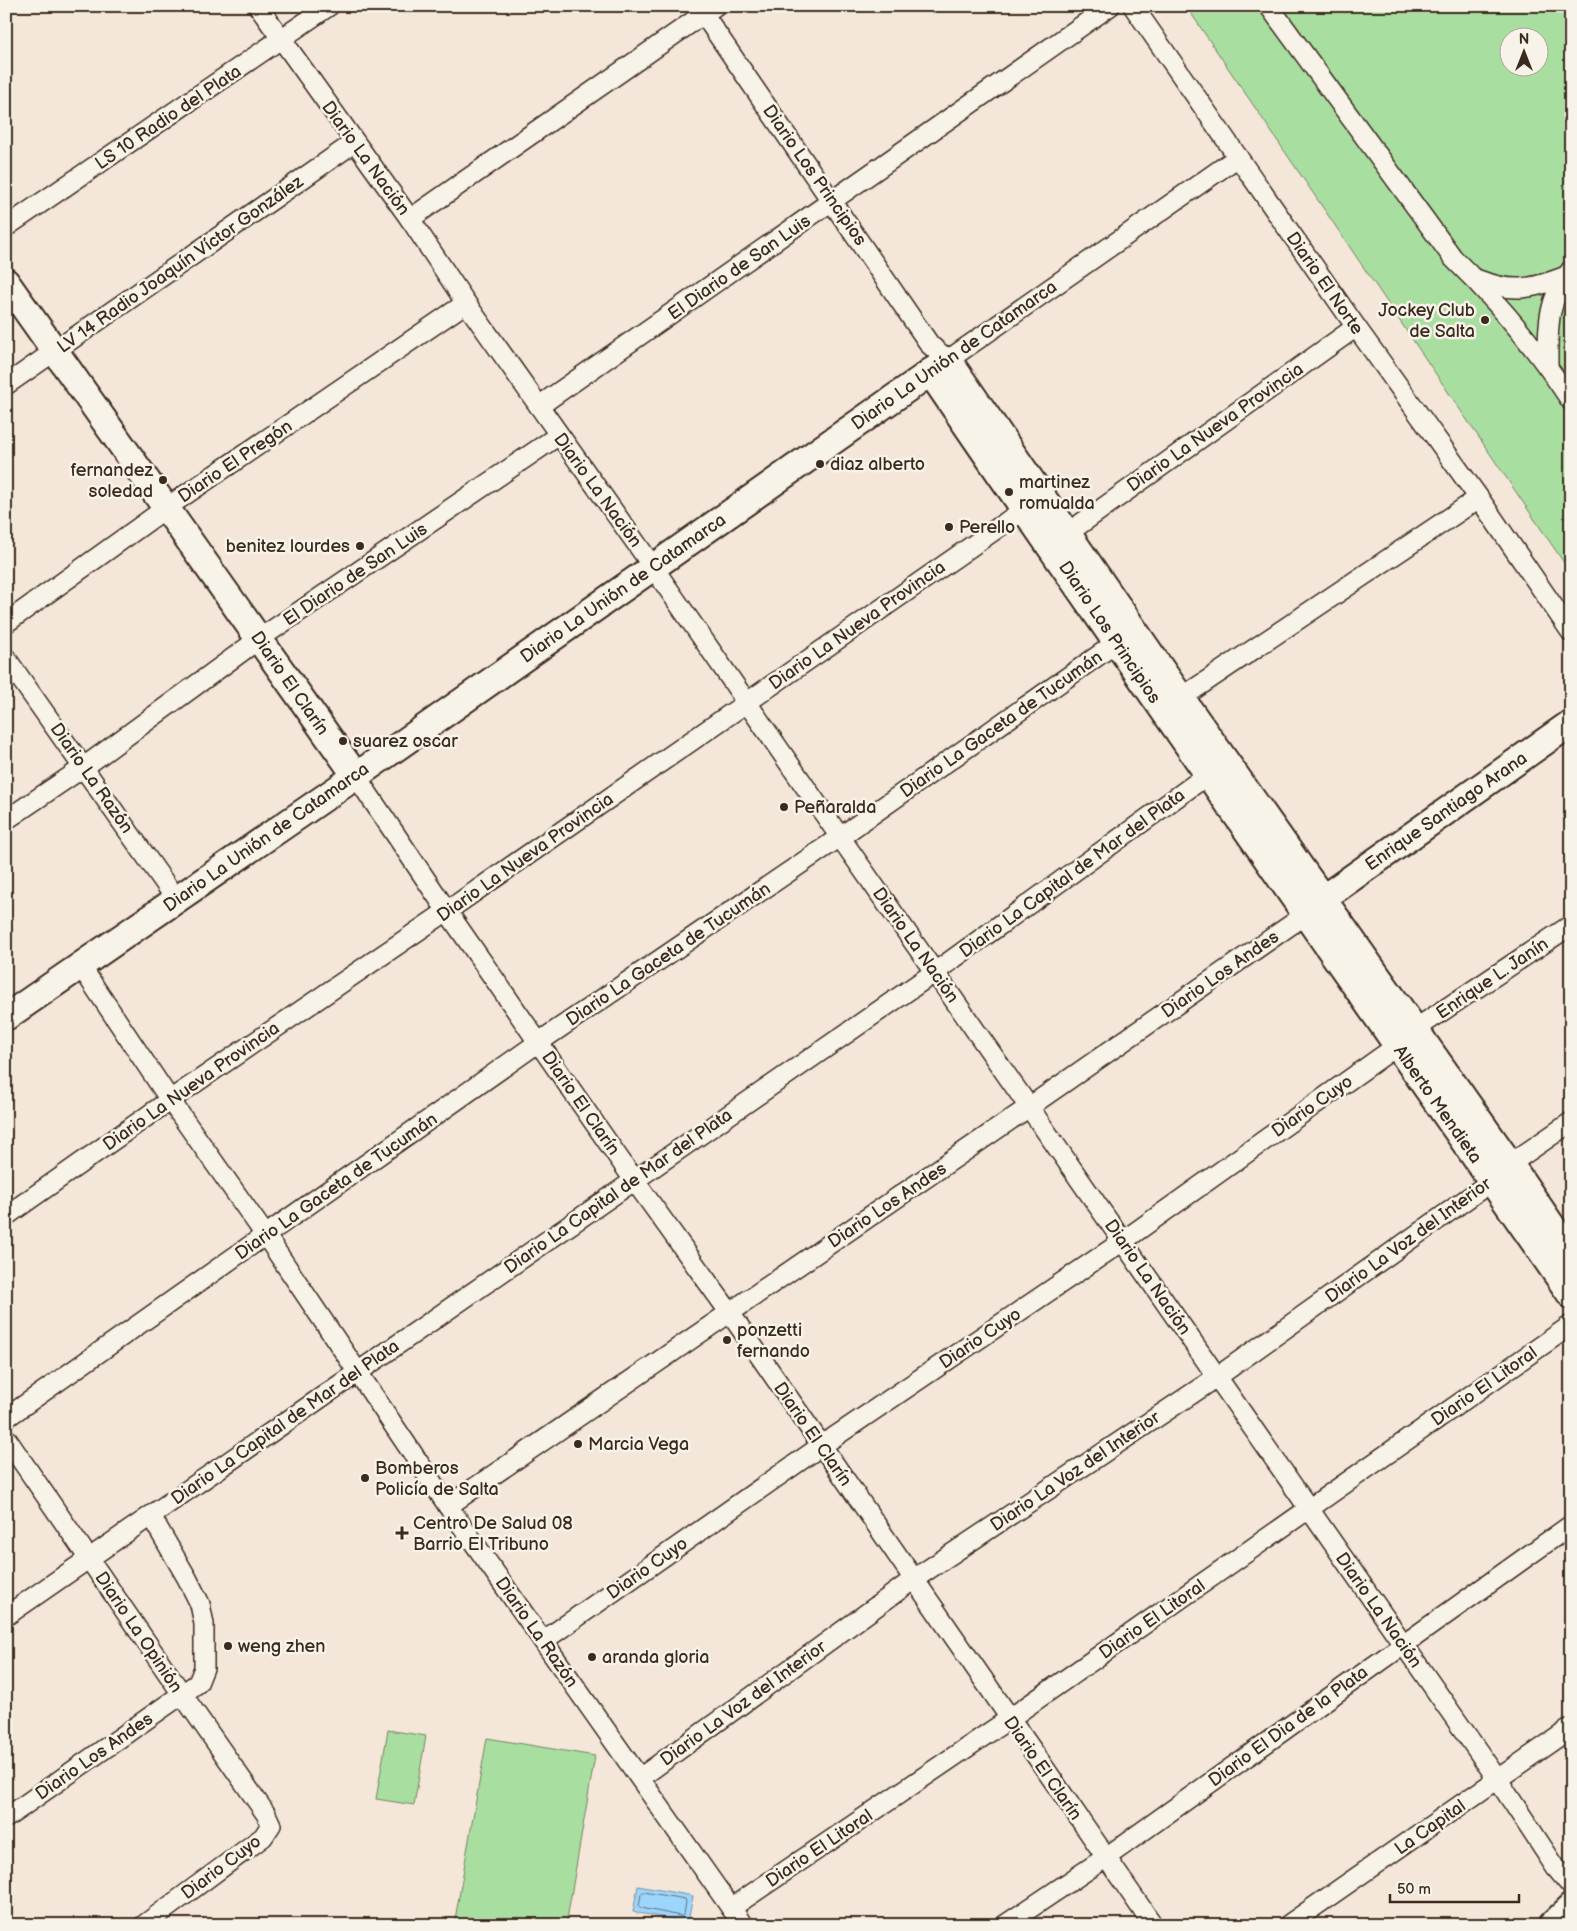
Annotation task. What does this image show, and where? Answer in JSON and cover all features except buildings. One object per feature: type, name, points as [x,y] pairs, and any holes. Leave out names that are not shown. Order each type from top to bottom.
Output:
[{"type":"street","name":"Diario La Nación","points":[[258,6],[653,566],[840,838],[1498,1780],[1556,1868],[1571,1886]]},
{"type":"street","name":"LS 10 Radio del Plata","points":[[6,228],[329,6]]},
{"type":"street","name":"El Diario de San Luis","points":[[539,406],[833,202],[1110,6]]},
{"type":"street","name":"Diario El Norte","points":[[1133,6],[1571,632]]},
{"type":"street","points":[[1269,6],[1453,258],[1474,278],[1548,367],[1571,401]]},
{"type":"street","name":"Diario Los Principios","points":[[705,9],[1033,503],[1313,907]]},
{"type":"street","points":[[410,219],[705,9]]},
{"type":"street","name":"LV 14 Radio Joaquín Víctor González","points":[[6,385],[355,142]]},
{"type":"street","name":"Diario La Unión de Catamarca","points":[[6,1016],[356,776],[653,566],[936,359],[1238,158]]},
{"type":"street","points":[[1474,278],[1494,286],[1516,289],[1545,284],[1568,273]]},
{"type":"street","points":[[1548,367],[1550,312],[1555,295],[1568,273]]},
{"type":"street","name":"Diario El Clarín","points":[[6,282],[356,776],[447,911],[634,1180],[730,1312],[1104,1858],[1153,1925]]},
{"type":"street","name":"Diario El Pregón","points":[[6,623],[166,508],[466,303]]},
{"type":"street","name":"Diario La Nueva Provincia","points":[[1059,539],[1356,327]]},
{"type":"street","name":"El Diario de San Luis","points":[[6,820],[84,767],[259,639],[559,435]]},
{"type":"street","points":[[1181,698],[1479,498]]},
{"type":"street","name":"Diario La Nueva Provincia","points":[[6,1216],[170,1100],[447,911],[1033,503]]},
{"type":"street","name":"Diario Los Principios","points":[[1126,636],[1181,698],[1217,769]]},
{"type":"street","name":"Diario La Gaceta de Tucumán","points":[[6,1418],[539,1042],[840,838],[1126,636]]},
{"type":"street","name":"Diario La Razón","points":[[6,658],[176,899]]},
{"type":"street","name":"Enrique Santiago Arana","points":[[1313,907],[1571,723]]},
{"type":"street","name":"Diario La Capital de Mar del Plata","points":[[6,1616],[935,972],[1217,769]]},
{"type":"street","name":"Alberto Mendieta","points":[[1313,907],[1501,1172],[1571,1254]]},
{"type":"street","name":"Diario Los Andes","points":[[448,1506],[1029,1107],[1313,907]]},
{"type":"street","name":"Enrique L. Janín","points":[[1406,1038],[1571,925]]},
{"type":"street","name":"Diario La Razón","points":[[80,965],[170,1100],[266,1236],[448,1506],[744,1925]]},
{"type":"street","name":"Diario Cuyo","points":[[543,1641],[821,1446],[1123,1241],[1406,1038]]},
{"type":"street","name":"Diario La Voz del Interior","points":[[640,1778],[914,1579],[1217,1377],[1571,1122]]},
{"type":"street","name":"Alberto Mendieta","points":[[1501,1172],[1571,1295]]},
{"type":"street","name":"Diario El Litoral","points":[[731,1908],[1009,1719],[1571,1325]]},
{"type":"street","name":"Diario La Opinión","points":[[6,1438],[266,1814],[271,1825]]},
{"type":"street","name":"Diario Los Andes","points":[[6,1818],[198,1683],[204,1668],[204,1624],[200,1604],[151,1516]]},
{"type":"street","name":"Diario El Dia de la Plata","points":[[1005,1925],[1104,1858],[1571,1525]]},
{"type":"street","name":"La Capital","points":[[1288,1925],[1571,1728]]},
{"type":"street","name":"Diario Cuyo","points":[[144,1925],[263,1837],[271,1825]]},
{"type":"street","points":[[1552,1925],[1571,1907]]},
{"type":"green space","name":"Jockey Club de Salta","points":[[1186,6],[1571,6],[1571,573]]},
{"type":"green space","points":[[388,1730],[426,1736],[414,1805],[376,1799]]},
{"type":"green space","points":[[487,1738],[595,1756],[566,1925],[454,1925]]},
{"type":"water","points":[[638,1886],[693,1896],[688,1922],[633,1912]]},
{"type":"place","name":"Jockey Club de Salta","points":[[1485,320]]},
{"type":"place","name":"diaz alberto","points":[[820,464]]},
{"type":"place","name":"fernandez soledad","points":[[163,480]]},
{"type":"place","name":"martinez romualda","points":[[1009,492]]},
{"type":"place","name":"Perello","points":[[949,527]]},
{"type":"place","name":"benitez lourdes","points":[[360,546]]},
{"type":"place","name":"suarez oscar","points":[[343,741]]},
{"type":"place","name":"Peñaralda","points":[[784,807]]},
{"type":"place","name":"ponzetti fernando","points":[[727,1340]]},
{"type":"place","name":"Marcia Vega","points":[[578,1444]]},
{"type":"place","name":"Bomberos Policía de Salta","points":[[365,1478]]},
{"type":"place","name":"Centro De Salud 08 Barrio El Tribuno","points":[[402,1533]]},
{"type":"place","name":"weng zhen","points":[[228,1646]]},
{"type":"place","name":"aranda gloria","points":[[592,1657]]}]
